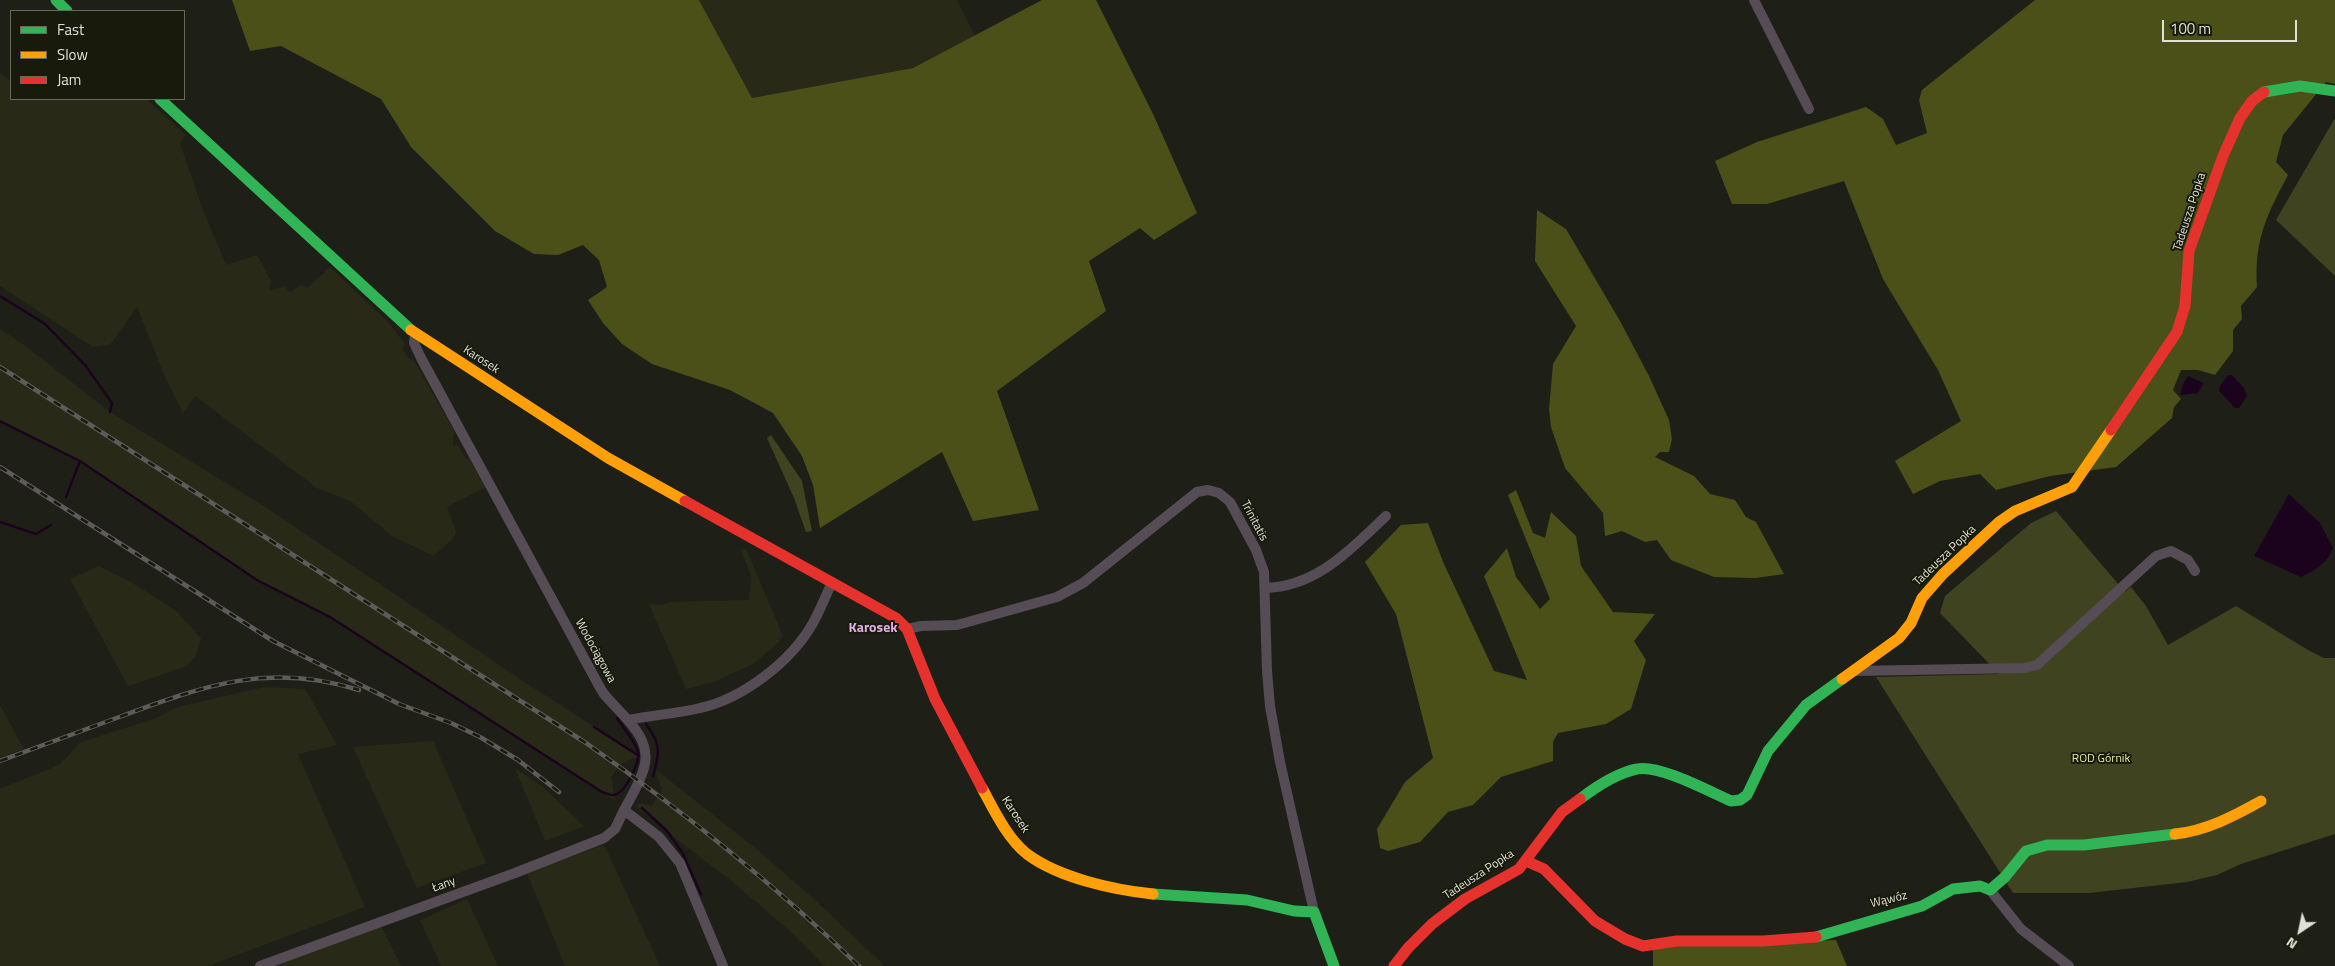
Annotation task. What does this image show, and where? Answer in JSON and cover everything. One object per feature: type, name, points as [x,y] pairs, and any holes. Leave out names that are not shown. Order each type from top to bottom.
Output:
[{"type":"street","points":[[56,0],[65,10]]},
{"type":"street","points":[[1754,0],[1809,109]]},
{"type":"street","name":"Tadeusza Popka","points":[[1394,966],[1408,948],[1432,924],[1465,899],[1519,869],[1562,812],[1596,787],[1638,768],[1651,769],[1676,776],[1731,801],[1740,800],[1747,795],[1768,751],[1806,705],[1900,638],[1911,622],[1922,598],[1943,574],[1999,522],[2015,511],[2072,487],[2089,465],[2158,356],[2177,332],[2185,306],[2189,251],[2223,156],[2240,118],[2252,101],[2263,92],[2300,86],[2335,91]]},
{"type":"street","name":"Karosek","points":[[161,100],[415,334],[608,458],[896,618],[907,629],[940,707],[995,811],[1011,836],[1026,853],[1048,866],[1103,886],[1151,894],[1247,900],[1294,910],[1314,912]]},
{"type":"street","name":"Wodociągowa","points":[[415,334],[414,343],[420,358],[590,671],[603,692],[642,739],[646,757],[642,776],[624,810]]},
{"type":"street","name":"Trinitatis","points":[[907,629],[921,626],[957,625],[1057,597],[1083,583],[1197,492],[1208,490],[1219,493],[1230,502],[1242,521],[1264,572],[1270,706],[1280,762],[1314,912]]},
{"type":"street","points":[[1265,588],[1280,588],[1298,583],[1327,568],[1386,516]]},
{"type":"street","points":[[1852,671],[2025,668],[2037,665],[2156,556],[2171,552],[2188,560],[2196,570]]},
{"type":"street","points":[[628,720],[708,706],[734,697],[750,688],[800,641],[812,624],[832,582]]},
{"type":"street","points":[[2069,966],[2021,929],[1990,890],[2005,877],[2026,851],[2047,845],[2084,845],[2194,832],[2242,812],[2261,801]]},
{"type":"street","points":[[624,810],[659,837],[680,863],[723,966]]},
{"type":"street","name":"Łany","points":[[260,966],[515,873],[604,838],[615,829],[624,810]]},
{"type":"street","name":"Wąwóz","points":[[1526,861],[1544,869],[1595,921],[1625,939],[1643,946],[1677,941],[1763,941],[1812,938],[1868,920],[1922,906],[1953,889],[1980,886],[1990,890]]},
{"type":"street","points":[[1314,912],[1334,966]]},
{"type":"shaded area","points":[[699,0],[957,0],[975,36],[913,68],[752,98]]},
{"type":"shaded area","points":[[0,73],[10,80],[10,100],[147,100],[186,135],[180,143],[203,210],[226,265],[257,255],[271,281],[269,290],[285,287],[290,292],[300,285],[308,288],[330,267],[388,322],[405,344],[402,349],[410,360],[413,359],[454,431],[453,445],[458,445],[466,459],[469,458],[485,487],[447,507],[456,532],[452,540],[433,556],[392,536],[350,501],[317,488],[195,396],[183,413],[165,377],[137,307],[110,345],[93,347],[0,286]]},
{"type":"shaded area","points":[[0,329],[24,345],[110,412],[264,506],[520,679],[639,756],[622,763],[611,777],[615,800],[330,617],[257,580],[80,461],[0,421]]},
{"type":"shaded area","points":[[2228,375],[2232,375],[2244,388],[2247,396],[2239,408],[2235,408],[2219,391],[2220,386]]},
{"type":"shaded area","points":[[2188,376],[2204,383],[2198,393],[2180,395],[2184,382]]},
{"type":"shaded area","points":[[2289,494],[2320,523],[2333,548],[2324,562],[2301,577],[2254,556]]},
{"type":"shaded area","points":[[741,549],[746,549],[783,636],[778,643],[753,664],[714,682],[686,689],[649,604],[749,600],[751,576]]},
{"type":"shaded area","points":[[99,566],[131,582],[176,611],[201,638],[196,655],[187,666],[128,686],[70,579]]},
{"type":"shaded area","points":[[264,687],[305,689],[337,745],[298,754],[365,907],[208,966],[0,966],[0,789],[59,765],[81,742],[154,719],[178,707]]},
{"type":"shaded area","points":[[0,705],[24,749],[0,758]]},
{"type":"shaded area","points":[[433,741],[486,863],[417,888],[353,747]]},
{"type":"shaded area","points":[[515,768],[544,788],[584,826],[545,841]]},
{"type":"shaded area","points":[[655,769],[754,847],[816,901],[885,966],[825,966],[790,931],[729,879],[636,806],[640,803],[652,806],[662,791]]},
{"type":"shaded area","points":[[603,845],[660,966],[565,966],[527,873]]},
{"type":"shaded area","points":[[467,899],[498,966],[441,966],[420,920]]},
{"type":"shaded area","points":[[381,926],[401,966],[272,966]]},
{"type":"green space","points":[[232,0],[699,0],[752,98],[913,68],[1042,0],[1096,0],[1154,116],[1197,213],[1154,240],[1140,228],[1089,261],[1106,311],[997,391],[1039,510],[973,521],[942,452],[820,528],[813,485],[802,456],[773,413],[730,390],[652,364],[622,344],[603,323],[588,300],[607,287],[599,260],[583,245],[558,255],[534,254],[495,231],[411,147],[381,99],[281,46],[250,51]]},
{"type":"green space","points":[[2035,0],[2335,0],[2335,84],[2326,82],[2283,135],[2276,162],[2288,175],[2268,215],[2260,241],[2257,287],[2241,306],[2242,319],[2233,330],[2233,351],[2215,375],[2198,370],[2181,370],[2173,390],[2181,399],[2174,407],[2172,418],[2116,467],[2050,476],[1996,490],[1980,474],[1940,481],[1913,494],[1895,461],[1961,421],[1938,370],[1883,279],[1844,181],[1767,204],[1732,204],[1715,161],[1757,142],[1866,107],[1883,119],[1896,145],[1927,133],[1919,100],[1922,90]]},
{"type":"green space","points":[[2335,118],[2335,276],[2276,220]]},
{"type":"green space","points":[[1537,210],[1566,229],[1620,321],[1649,376],[1669,420],[1672,439],[1669,452],[1660,452],[1655,457],[1694,476],[1710,494],[1735,500],[1746,517],[1756,522],[1784,574],[1755,578],[1714,577],[1671,560],[1657,540],[1645,542],[1622,531],[1605,536],[1603,513],[1565,468],[1551,427],[1549,409],[1553,364],[1576,326],[1535,261]]},
{"type":"green space","points":[[771,435],[802,481],[812,531],[806,532],[794,498],[767,438]]},
{"type":"green space","points":[[1516,490],[1533,533],[1545,538],[1551,512],[1576,536],[1581,566],[1613,612],[1655,614],[1634,641],[1646,660],[1631,709],[1606,724],[1558,733],[1553,742],[1553,761],[1501,777],[1473,805],[1448,812],[1420,842],[1388,851],[1380,848],[1377,829],[1405,782],[1433,758],[1396,614],[1365,562],[1401,525],[1428,523],[1444,564],[1494,671],[1527,680],[1484,576],[1507,548],[1516,577],[1540,609],[1550,599],[1508,495]]},
{"type":"green space","name":"ROD Górnik","points":[[2056,511],[2125,592],[2131,587],[2146,606],[2168,645],[2236,606],[2308,650],[2324,658],[2335,658],[2335,834],[2241,864],[2217,875],[2187,882],[2089,893],[2013,893],[1876,677],[1999,674],[1940,613],[1945,596],[2031,523]]},
{"type":"green space","points":[[1836,940],[1847,966],[1653,966],[1653,947]]},
{"type":"waterway","points":[[0,296],[45,324],[85,365],[112,403],[110,412]]},
{"type":"waterway","points":[[0,421],[80,461],[257,580],[330,617],[602,792],[613,795],[618,793],[627,784],[638,757],[634,743],[617,718]]},
{"type":"waterway","points":[[66,497],[80,461]]},
{"type":"waterway","points":[[0,522],[36,534],[51,525]]},
{"type":"waterway","points":[[646,724],[657,743],[658,749],[653,776]]},
{"type":"waterway","points":[[594,727],[639,756]]},
{"type":"waterway","points":[[642,808],[667,831],[682,852],[701,894]]},
{"type":"railway","points":[[0,367],[586,743],[658,795],[727,849],[794,906],[859,966]]},
{"type":"railway","points":[[0,467],[273,641],[399,704],[451,723],[480,737],[518,760],[559,792]]},
{"type":"railway","points":[[0,761],[182,695],[238,681],[296,678],[326,682],[359,690]]},
{"type":"traffic: fast","points":[[56,0],[66,10]]},
{"type":"traffic: fast","points":[[2264,92],[2300,86],[2335,91]]},
{"type":"traffic: fast","points":[[161,100],[411,330]]},
{"type":"traffic: fast","points":[[1580,799],[1615,777],[1637,769],[1646,769],[1671,775],[1731,801],[1740,800],[1747,795],[1768,751],[1806,705],[1842,679]]},
{"type":"traffic: fast","points":[[1816,937],[1922,906],[1953,889],[1980,886],[1990,890],[2005,877],[2026,851],[2047,845],[2084,845],[2175,834]]},
{"type":"traffic: fast","points":[[1153,894],[1247,900],[1294,911],[1314,912],[1334,966]]},
{"type":"traffic: slow","points":[[411,330],[608,458],[685,501]]},
{"type":"traffic: slow","points":[[1842,679],[1899,638],[1911,623],[1922,598],[1943,574],[1999,522],[2015,511],[2072,487],[2111,430]]},
{"type":"traffic: slow","points":[[982,788],[1013,840],[1027,854],[1055,870],[1071,876],[1104,886],[1153,894]]},
{"type":"traffic: slow","points":[[2175,834],[2209,826],[2261,801]]},
{"type":"traffic: jam","points":[[2111,430],[2177,332],[2185,306],[2189,251],[2223,156],[2240,118],[2252,101],[2264,92]]},
{"type":"traffic: jam","points":[[685,501],[896,618],[907,629],[935,699],[982,788]]},
{"type":"traffic: jam","points":[[1394,966],[1408,948],[1432,924],[1465,899],[1519,869],[1562,812],[1580,799]]},
{"type":"traffic: jam","points":[[1526,861],[1544,869],[1595,921],[1625,939],[1643,946],[1677,941],[1763,941],[1816,937]]},
{"type":"district","name":"Karosek","points":[[873,629]]}]
